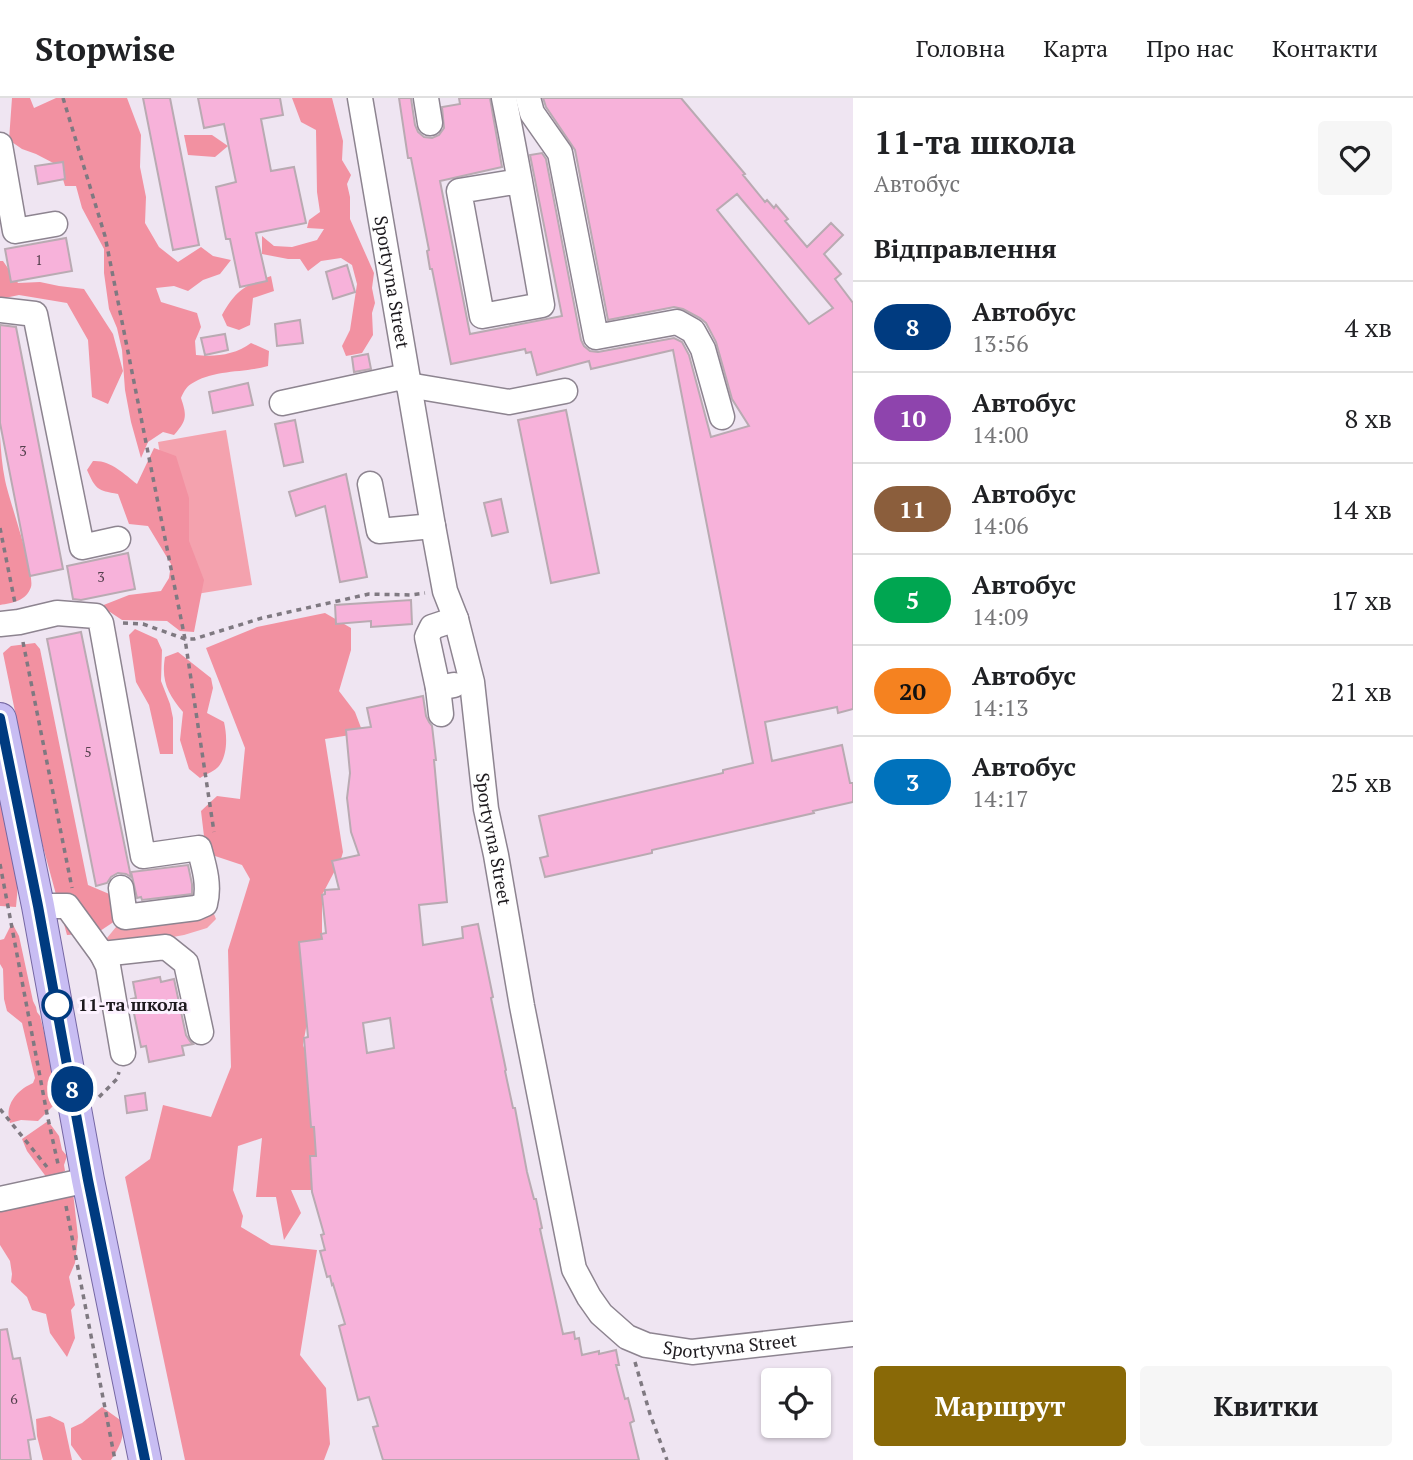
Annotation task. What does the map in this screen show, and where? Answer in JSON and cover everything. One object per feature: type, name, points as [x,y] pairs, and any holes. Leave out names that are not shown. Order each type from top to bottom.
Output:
[{"type":"main road","points":[[0,719],[38,906],[75,1183],[145,1460]]},
{"type":"street","name":"Sportyvna Street","points":[[360,98],[445,591],[456,619],[472,682],[486,809],[574,1269],[601,1314],[627,1337],[646,1345],[692,1352],[853,1334]]},
{"type":"street","points":[[426,98],[430,123]]},
{"type":"street","points":[[504,98],[520,181],[542,305],[482,316],[459,191],[520,181]]},
{"type":"street","points":[[527,98],[532,113],[560,153],[596,337],[677,322],[692,331],[703,349],[722,417]]},
{"type":"street","points":[[0,145],[15,231],[55,224]]},
{"type":"street","points":[[0,310],[35,314],[82,547],[118,539]]},
{"type":"street","points":[[282,403],[407,380],[509,402],[565,391]]},
{"type":"street","points":[[370,484],[379,531],[433,526]]},
{"type":"street","points":[[10,623],[57,614],[96,616],[101,623],[142,856],[199,848],[208,895],[205,904],[196,908],[125,917],[121,888]]},
{"type":"street","points":[[441,714],[427,637],[432,627],[456,619]]},
{"type":"street","points":[[438,688],[472,682]]},
{"type":"street","points":[[38,906],[67,906],[102,954],[108,966],[123,1053]]},
{"type":"street","points":[[102,954],[166,947],[186,963],[201,1032]]},
{"type":"street","points":[[0,1199],[75,1183]]},
{"type":"path","points":[[63,98],[105,236],[185,639],[216,844]]},
{"type":"path","points":[[0,528],[10,623],[79,922]]},
{"type":"path","points":[[101,623],[144,624],[185,639],[194,639],[262,618],[369,594],[410,595],[445,591]]},
{"type":"path","points":[[0,864],[47,1114],[75,1183],[115,1460]]},
{"type":"path","points":[[99,1097],[117,1079],[123,1053]]},
{"type":"path","points":[[97,1084],[100,1103]]},
{"type":"path","points":[[0,1109],[75,1183]]},
{"type":"path","points":[[627,1337],[667,1460]]},
{"type":"shaded area","points":[[12,98],[30,98],[34,108],[56,98],[127,98],[141,135],[140,167],[146,197],[145,223],[159,247],[178,262],[201,247],[213,256],[231,260],[220,274],[203,280],[188,291],[174,286],[156,288],[161,302],[197,313],[201,327],[195,341],[196,355],[225,354],[251,343],[269,351],[268,366],[209,376],[189,385],[181,398],[185,418],[181,425],[174,435],[163,432],[148,442],[141,458],[125,390],[122,350],[109,309],[104,249],[82,208],[76,186],[65,186],[59,166],[9,140]]},
{"type":"shaded area","points":[[292,98],[332,98],[343,141],[342,160],[351,175],[347,184],[350,219],[374,273],[373,335],[362,353],[346,356],[342,346],[350,330],[357,284],[352,265],[341,258],[321,261],[308,271],[300,259],[262,254],[262,236],[274,246],[292,247],[317,240],[324,229],[307,228],[309,220],[320,212],[316,130],[301,122]]},
{"type":"shaded area","points":[[184,135],[212,135],[228,146],[215,157],[188,155]]},
{"type":"shaded area","points":[[0,261],[3,261],[18,283],[40,282],[84,289],[113,334],[123,371],[108,404],[92,397],[88,340],[67,303],[19,295],[0,299]]},
{"type":"shaded area","points":[[271,276],[274,291],[253,298],[250,325],[239,330],[227,326],[222,315],[237,294],[254,282]]},
{"type":"shaded area","points":[[226,430],[252,585],[184,596],[158,442]]},
{"type":"shaded area","points":[[0,436],[5,480],[26,552],[31,587],[22,598],[0,605]]},
{"type":"shaded area","points":[[154,448],[176,456],[189,498],[189,541],[204,580],[194,632],[180,631],[167,621],[122,620],[110,612],[91,610],[129,595],[161,591],[169,578],[171,564],[148,526],[129,524],[118,494],[98,488],[87,470],[93,461],[100,461],[117,468],[137,484]]},
{"type":"shaded area","points":[[325,613],[351,628],[351,650],[339,691],[355,712],[363,733],[325,739],[343,852],[322,895],[322,939],[303,1045],[334,1135],[325,1190],[291,1190],[301,1213],[284,1240],[276,1197],[256,1197],[262,1138],[238,1146],[233,1190],[243,1216],[241,1227],[271,1245],[317,1250],[300,1355],[326,1388],[330,1444],[324,1460],[185,1460],[125,1177],[150,1159],[163,1105],[211,1117],[231,1067],[228,950],[250,879],[242,865],[206,853],[201,811],[217,796],[240,799],[245,748],[206,648],[257,627]]},
{"type":"shaded area","points":[[135,629],[157,639],[162,650],[161,681],[173,718],[173,754],[160,754],[149,705],[136,682],[129,635]]},
{"type":"shaded area","points":[[35,643],[40,649],[88,885],[114,896],[115,921],[97,933],[67,935],[42,843],[3,653],[11,646]]},
{"type":"shaded area","points":[[178,652],[211,678],[213,688],[207,713],[224,722],[225,727],[226,744],[222,761],[219,766],[200,778],[189,769],[180,740],[183,712],[173,699],[165,680],[165,657]]},
{"type":"shaded area","points":[[0,803],[10,834],[18,884],[16,907],[0,906]]},
{"type":"shaded area","points":[[212,909],[216,919],[207,928],[122,946],[107,942],[116,927],[205,913]]},
{"type":"shaded area","points":[[12,923],[19,936],[50,1065],[61,1094],[38,1121],[21,1120],[10,1123],[10,1104],[35,1078],[22,1023],[7,1011],[4,999],[0,940],[4,939]]},
{"type":"shaded area","points":[[48,1121],[59,1136],[62,1150],[67,1156],[65,1171],[47,1178],[27,1151],[22,1139]]},
{"type":"shaded area","points":[[71,1174],[78,1237],[75,1263],[69,1277],[75,1305],[71,1310],[75,1338],[67,1357],[50,1333],[46,1314],[32,1310],[27,1297],[11,1282],[10,1261],[0,1245],[0,1193]]},
{"type":"shaded area","points":[[102,1407],[123,1422],[121,1442],[111,1460],[82,1460],[71,1445],[71,1428]]},
{"type":"shaded area","points":[[50,1416],[64,1423],[72,1460],[43,1460],[36,1419]]},
{"type":"building","points":[[143,98],[170,98],[199,245],[173,250]]},
{"type":"building","points":[[198,98],[280,98],[283,115],[261,119],[271,171],[294,167],[306,223],[256,233],[267,281],[240,287],[230,239],[226,239],[216,187],[236,182],[224,124],[204,128]]},
{"type":"building","points":[[399,98],[411,98],[418,132],[424,137],[432,138],[439,135],[444,128],[442,107],[460,104],[459,98],[490,98],[502,167],[440,181],[470,334],[562,316],[530,155],[542,153],[546,159],[584,346],[590,351],[598,352],[674,338],[682,342],[689,355],[711,437],[749,426],[732,399],[716,342],[706,323],[700,318],[674,307],[608,320],[575,150],[546,107],[543,98],[681,98],[765,202],[767,200],[774,208],[776,205],[788,219],[785,221],[807,247],[831,223],[843,235],[824,254],[841,274],[835,279],[853,303],[853,709],[838,713],[837,707],[765,722],[772,761],[842,745],[850,783],[853,783],[853,802],[545,877],[540,858],[548,856],[539,816],[723,773],[723,770],[753,763],[673,350],[591,369],[589,361],[537,375],[531,352],[526,353],[525,349],[451,364],[430,269],[429,250],[411,158],[408,158]],"holes":[[[737,194],[833,308],[809,324],[717,210]]]},
{"type":"building","points":[[63,162],[65,179],[38,184],[35,166]]},
{"type":"building","points":[[66,238],[72,271],[11,282],[5,249]]},
{"type":"building","points":[[347,265],[355,292],[333,299],[326,272]]},
{"type":"building","points":[[300,320],[303,343],[277,346],[275,324]]},
{"type":"building","points":[[0,325],[16,327],[63,569],[30,576],[0,423]]},
{"type":"building","points":[[225,334],[228,350],[205,355],[201,338]]},
{"type":"building","points":[[368,354],[371,369],[354,372],[352,357]]},
{"type":"building","points":[[248,383],[253,405],[213,413],[209,392]]},
{"type":"building","points":[[566,410],[599,573],[551,583],[518,420]]},
{"type":"building","points":[[295,420],[303,462],[284,466],[275,424]]},
{"type":"building","points":[[346,474],[367,577],[340,582],[325,506],[296,516],[289,492]]},
{"type":"building","points":[[501,499],[508,532],[492,536],[484,503]]},
{"type":"building","points":[[128,553],[135,589],[81,600],[73,599],[67,566]]},
{"type":"building","points":[[411,600],[412,624],[371,627],[371,621],[336,624],[335,605]]},
{"type":"building","points":[[81,632],[131,877],[118,873],[107,883],[96,886],[47,639]]},
{"type":"building","points":[[423,696],[426,716],[432,726],[436,760],[447,902],[419,905],[423,945],[463,938],[462,927],[478,924],[505,1071],[527,1172],[536,1199],[563,1334],[574,1332],[575,1339],[579,1338],[582,1355],[616,1350],[619,1365],[616,1365],[634,1421],[630,1423],[639,1460],[383,1460],[373,1427],[378,1426],[369,1397],[358,1400],[339,1326],[345,1324],[320,1251],[325,1250],[321,1235],[324,1234],[312,1192],[310,1156],[316,1156],[314,1127],[311,1127],[304,1038],[308,1037],[299,942],[322,939],[321,934],[326,933],[322,895],[325,890],[339,889],[332,861],[359,855],[351,832],[347,798],[350,773],[346,730],[371,727],[367,708]],"holes":[[[390,1018],[394,1048],[367,1053],[363,1023]]]},
{"type":"building","points":[[188,865],[192,894],[142,900],[141,897],[137,898],[131,872]]},
{"type":"building","points":[[160,977],[161,982],[174,979],[186,1035],[193,1044],[182,1046],[184,1055],[149,1062],[146,1046],[141,1047],[131,999],[136,998],[133,982]]},
{"type":"building","points":[[145,1093],[147,1110],[127,1113],[125,1096]]},
{"type":"building","points":[[7,1329],[13,1359],[20,1358],[35,1439],[28,1440],[31,1460],[0,1460],[0,1330]]},
{"type":"bus line","name":"8","points":[[0,718],[58,1007],[88,1180],[145,1460]]},
{"type":"place","name":"11-та школа","points":[[57,1005]]}]
